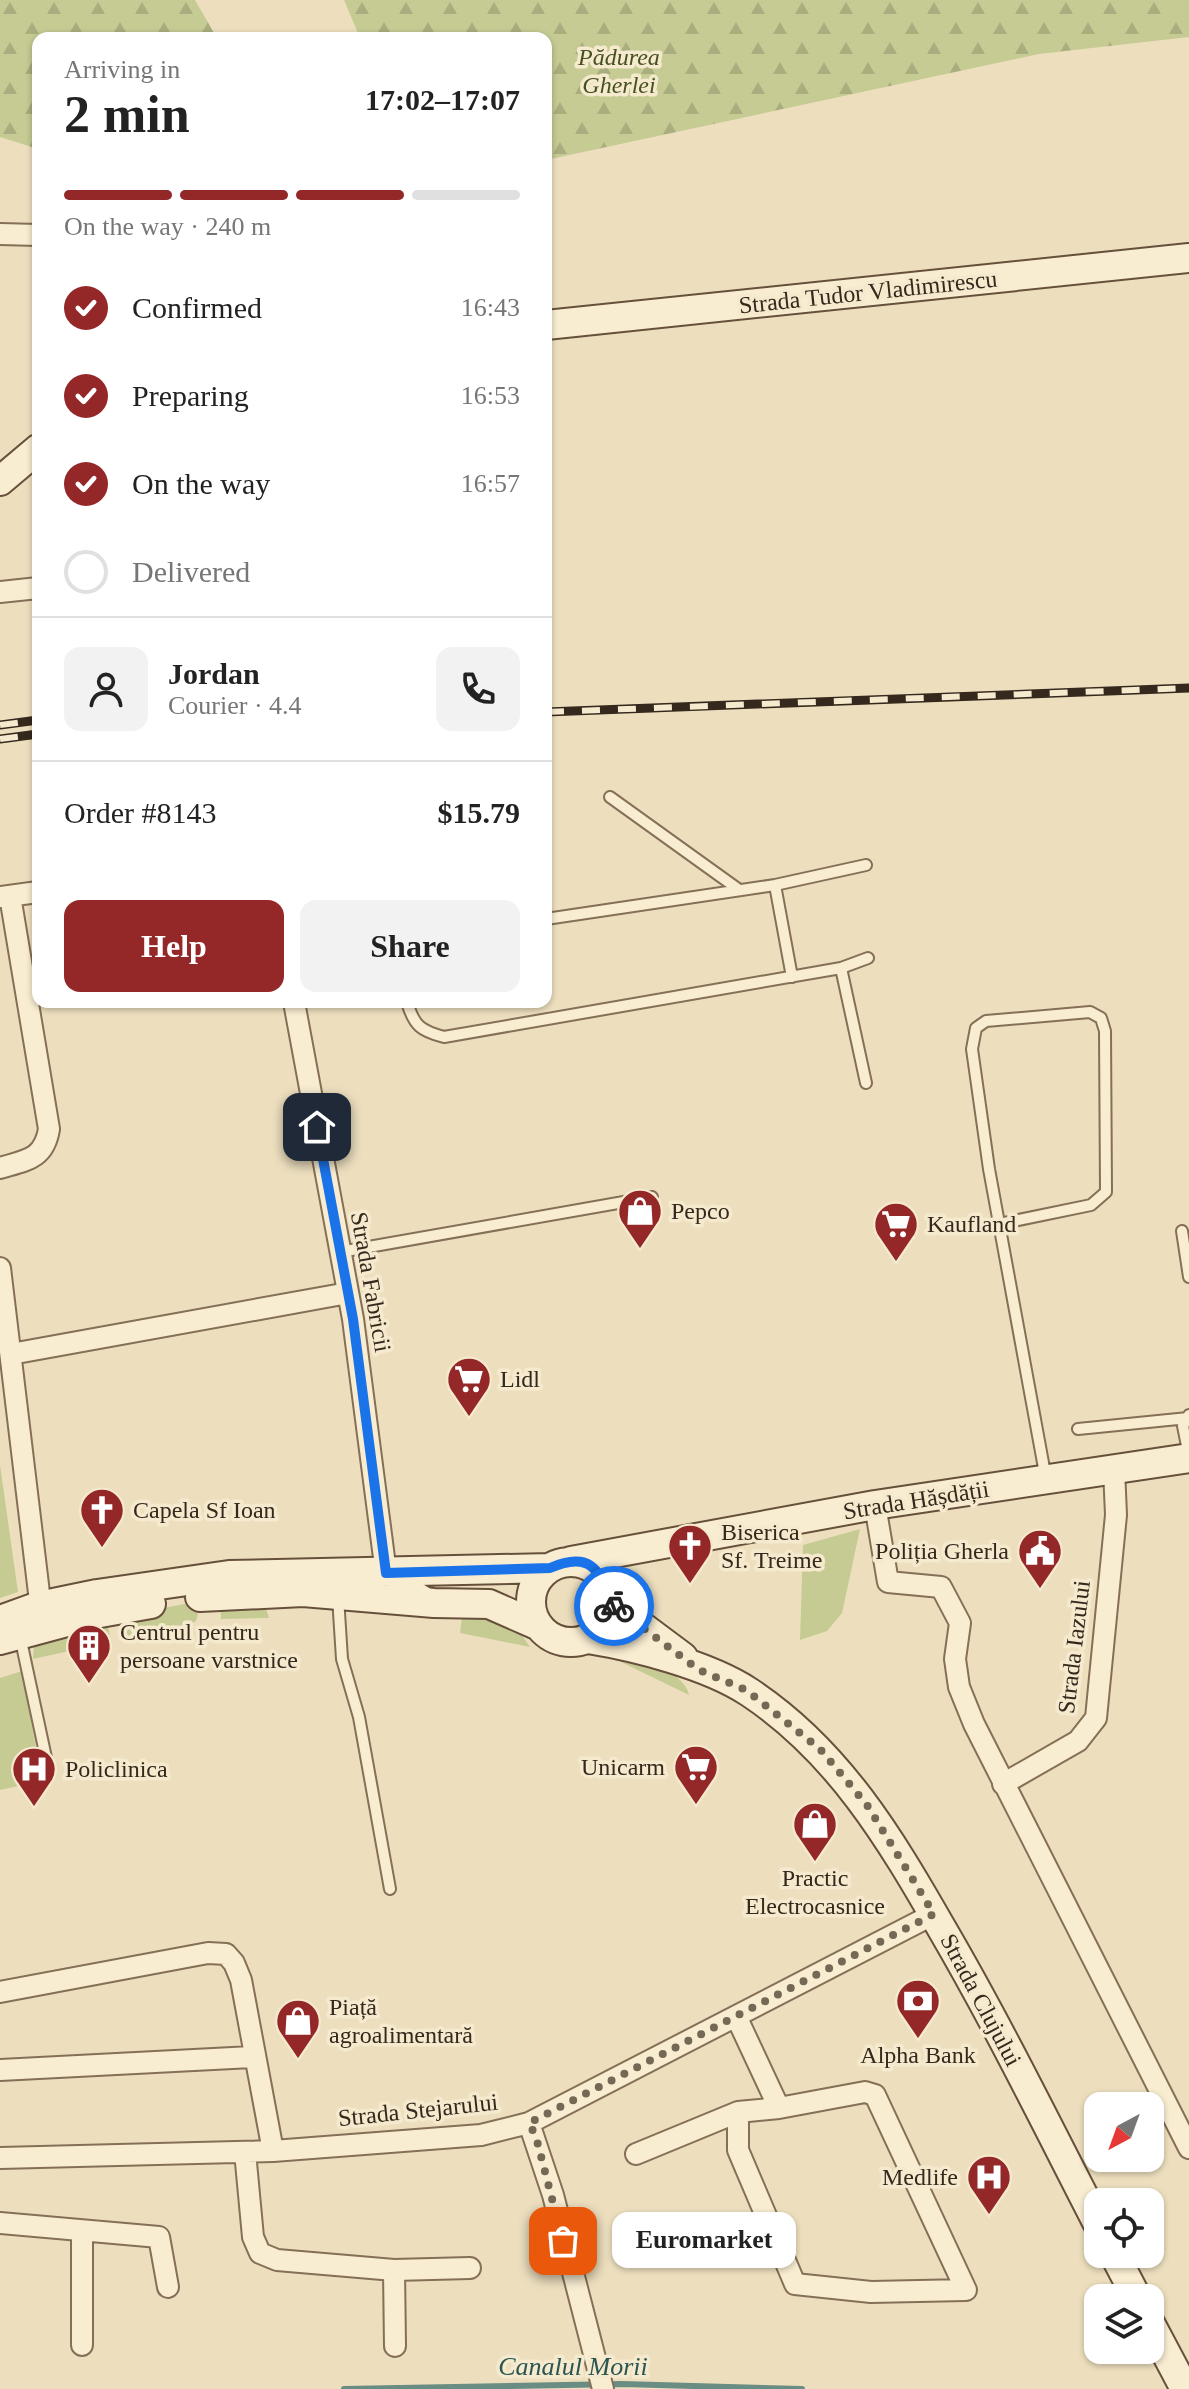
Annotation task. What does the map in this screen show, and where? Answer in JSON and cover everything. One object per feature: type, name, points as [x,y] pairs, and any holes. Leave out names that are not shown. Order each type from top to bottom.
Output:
[{"type":"main road","name":"Strada Tudor Vladimirescu","points":[[552,324],[1189,258]]},
{"type":"main road","points":[[0,481],[32,454]]},
{"type":"main road","name":"Strada Hășdății","points":[[560,1564],[875,1505],[1189,1458]]},
{"type":"main road","points":[[588,1639],[605,1625],[610,1594],[644,1548]]},
{"type":"main road","points":[[20,1626],[110,1591],[229,1575],[336,1584],[386,1573],[560,1564]]},
{"type":"main road","points":[[539,1626],[531,1605],[535,1584],[560,1564]]},
{"type":"main road","name":"Strada Clujului","points":[[560,1564],[592,1567],[610,1594],[699,1670]]},
{"type":"main road","name":"Strada Clujului","points":[[336,1584],[434,1603],[489,1604],[539,1626],[556,1640],[578,1642],[588,1639],[620,1645],[699,1670],[746,1690],[820,1749],[867,1805],[934,1914],[983,1998],[1084,2196]]},
{"type":"main road","points":[[1164,2349],[1185,2389]]},
{"type":"street","points":[[0,234],[32,235]]},
{"type":"street","points":[[0,592],[32,589]]},
{"type":"street","points":[[0,1168],[38,1157],[46,1146],[49,1129],[5,897],[32,893]]},
{"type":"street","name":"Strada Fabricii","points":[[295,1008],[348,1293],[386,1573]]},
{"type":"street","points":[[0,1268],[11,1354],[20,1626]]},
{"type":"street","points":[[11,1354],[348,1293]]},
{"type":"street","name":"Strada Iazului","points":[[1003,1784],[1078,1741],[1096,1718],[1116,1515],[1114,1469]]},
{"type":"street","points":[[875,1505],[888,1582],[941,1587],[956,1613],[960,1623],[955,1659],[959,1687],[1003,1784],[1189,2148]]},
{"type":"street","points":[[386,1573],[434,1603]]},
{"type":"street","name":"Strada Stejarului","points":[[0,2158],[273,2151],[481,2135],[529,2123],[934,1914]]},
{"type":"street","points":[[0,1992],[208,1953],[226,1954],[241,1980],[252,2057],[273,2151]]},
{"type":"street","points":[[736,2016],[779,2108]]},
{"type":"street","points":[[0,2070],[252,2057]]},
{"type":"street","points":[[636,2154],[738,2112],[779,2108],[865,2092],[875,2095],[966,2290],[871,2292],[795,2284],[738,2150],[738,2112]]},
{"type":"street","points":[[529,2123],[553,2195],[603,2389]]},
{"type":"street","points":[[245,2152],[253,2237],[260,2253],[277,2260],[394,2270],[470,2268]]},
{"type":"street","points":[[0,2223],[159,2237],[168,2287]]},
{"type":"street","points":[[82,2231],[82,2345]]},
{"type":"street","points":[[394,2270],[395,2346]]},
{"type":"lane","points":[[610,797],[738,889]]},
{"type":"lane","points":[[552,918],[775,885],[866,865]]},
{"type":"lane","points":[[775,885],[792,977]]},
{"type":"lane","points":[[409,1008],[414,1023],[423,1032],[444,1037],[841,968],[868,958]]},
{"type":"lane","points":[[841,968],[866,1083]]},
{"type":"lane","points":[[999,1224],[1091,1205],[1106,1192],[1105,1031],[1101,1018],[1090,1012],[986,1021],[976,1028],[972,1049],[999,1224],[1046,1479]]},
{"type":"lane","points":[[340,1252],[652,1197]]},
{"type":"lane","points":[[1182,1231],[1189,1277]]},
{"type":"lane","points":[[1078,1429],[1188,1417]]},
{"type":"lane","points":[[1188,1417],[1183,1426],[1189,1458]]},
{"type":"lane","points":[[336,1584],[342,1659],[359,1717],[390,1889]]},
{"type":"lane","points":[[20,1626],[48,1767]]},
{"type":"green space","points":[[0,0],[195,0],[214,32],[32,32],[32,147],[0,137]]},
{"type":"green space","name":"Pădurea Gherlei","points":[[344,0],[1189,0],[1189,37],[1039,54],[552,159],[552,32],[357,32]]},
{"type":"green space","points":[[0,1465],[18,1592],[0,1598]]},
{"type":"green space","points":[[860,1529],[842,1613],[827,1631],[800,1640],[803,1545]]},
{"type":"green space","points":[[264,1602],[269,1618],[221,1619],[220,1604]]},
{"type":"green space","points":[[185,1604],[198,1614],[196,1621],[186,1627],[126,1639],[125,1615]]},
{"type":"green space","points":[[467,1613],[512,1621],[530,1647],[460,1633],[462,1617]]},
{"type":"green space","points":[[102,1619],[109,1630],[110,1642],[33,1659],[34,1643]]},
{"type":"green space","points":[[621,1654],[640,1658],[671,1673],[680,1679],[689,1695],[613,1658]]},
{"type":"green space","points":[[22,1671],[42,1781],[0,1790],[0,1678]]},
{"type":"waterway","name":"Canalul Morii","points":[[344,2389],[622,2384],[802,2389]]},
{"type":"railway","points":[[552,712],[1189,688]]},
{"type":"railway","points":[[0,725],[32,721]]},
{"type":"railway","points":[[0,739],[32,735]]},
{"type":"way so far","points":[[563,2241],[553,2195],[529,2123],[659,2053],[851,1959],[934,1914],[867,1805],[820,1749],[746,1690],[699,1670],[614,1606]]},
{"type":"place","name":"Pepco","points":[[640,1250]]},
{"type":"place","name":"Kaufland","points":[[896,1263]]},
{"type":"place","name":"Lidl","points":[[469,1418]]},
{"type":"place","name":"Capela Sf Ioan","points":[[102,1549]]},
{"type":"place","name":"Biserica Sf. Treime","points":[[690,1585]]},
{"type":"place","name":"Poliția Gherla","points":[[1040,1590]]},
{"type":"place","name":"Centrul pentru persoane varstnice","points":[[89,1685]]},
{"type":"place","name":"Unicarm","points":[[696,1806]]},
{"type":"place","name":"Policlinica","points":[[34,1808]]},
{"type":"place","name":"Practic Electrocasnice","points":[[815,1863]]},
{"type":"place","name":"Alpha Bank","points":[[918,2040]]},
{"type":"place","name":"Piață agroalimentară","points":[[298,2060]]},
{"type":"place","name":"Medlife","points":[[989,2216]]},
{"type":"place","name":"Euromarket","points":[[563,2241]]},
{"type":"route","points":[[317,1127],[353,1319],[386,1573],[550,1568],[571,1561],[592,1567],[601,1574],[614,1606]]}]
